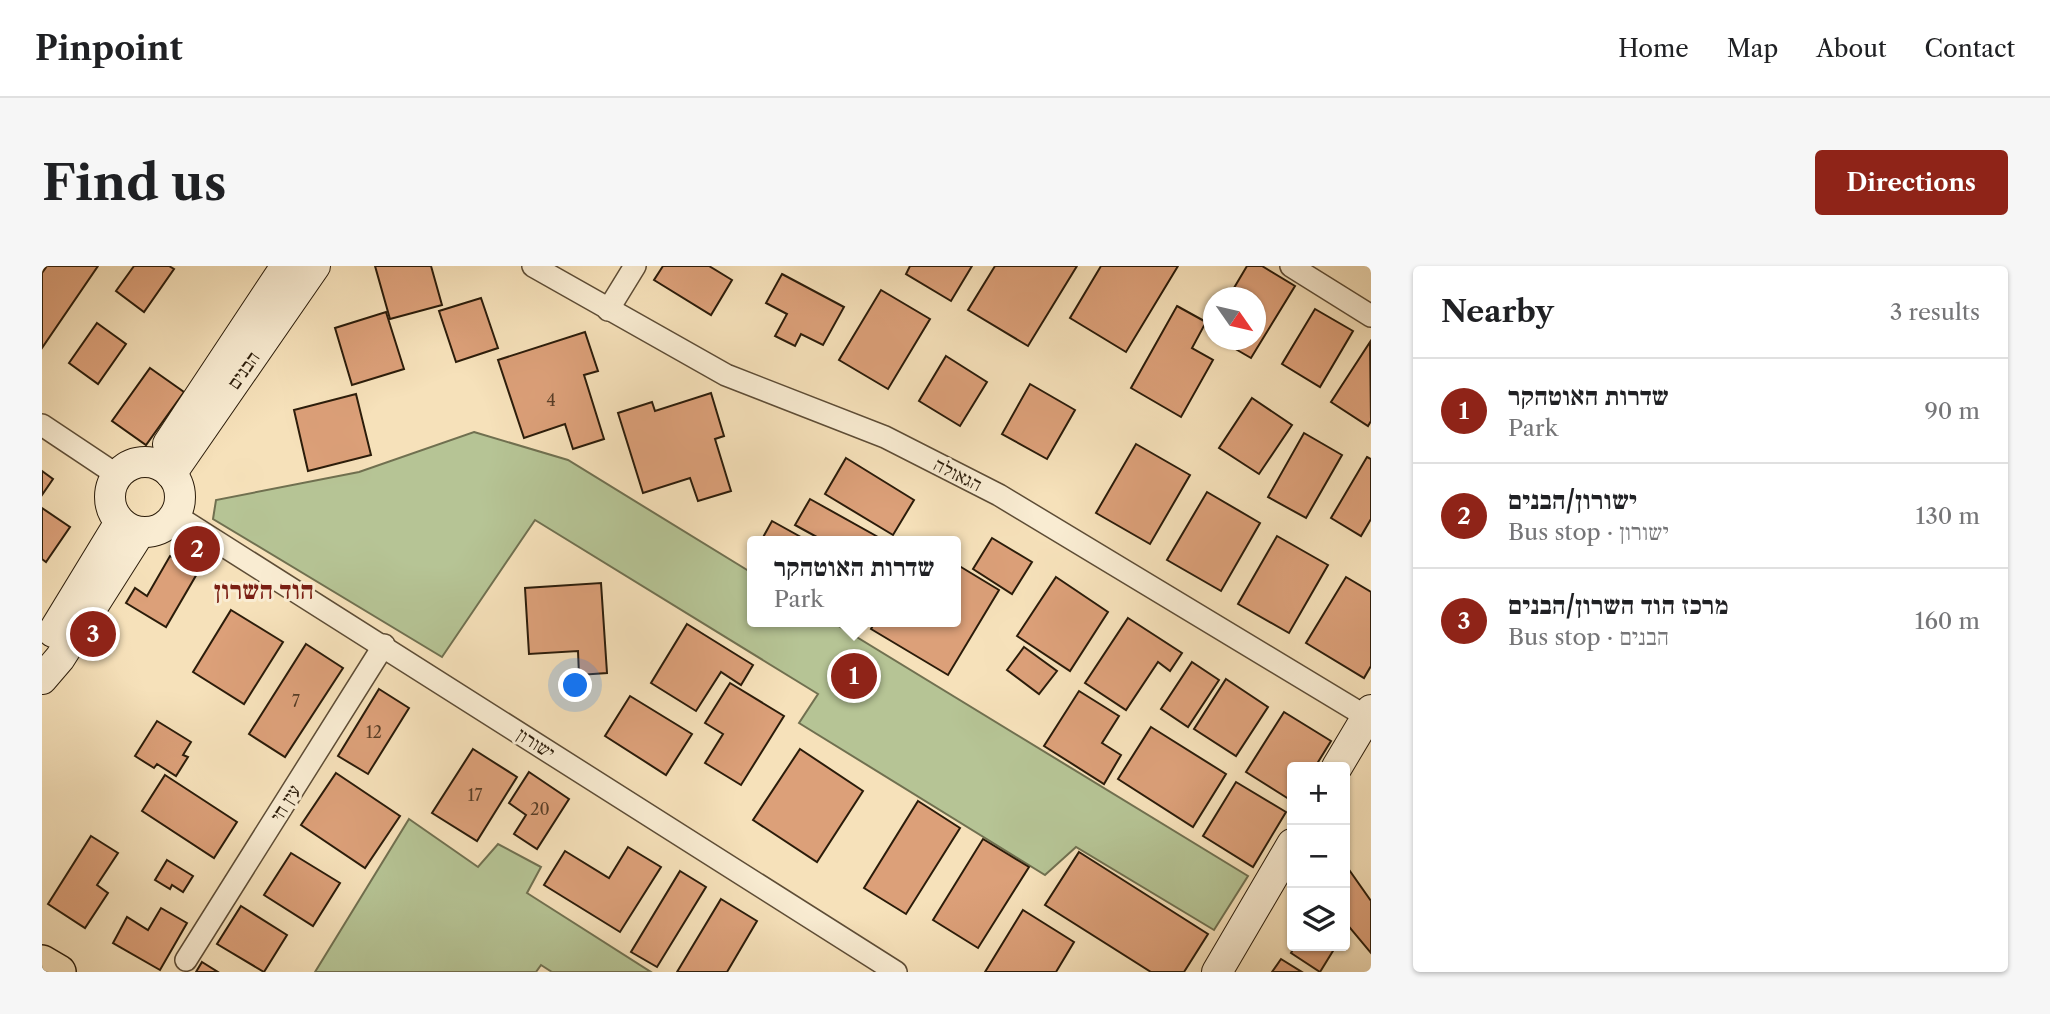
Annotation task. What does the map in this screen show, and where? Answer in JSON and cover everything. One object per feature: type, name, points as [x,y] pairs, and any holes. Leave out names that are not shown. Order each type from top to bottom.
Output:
[{"type":"main road","points":[[42,962],[59,972]]},
{"type":"street","name":"הבנים","points":[[163,468],[286,266]]},
{"type":"street","name":"הבנים","points":[[163,468],[315,266]]},
{"type":"street","name":"הגאולה","points":[[533,266],[726,375],[885,437],[999,495],[1369,714]]},
{"type":"street","points":[[608,310],[635,266]]},
{"type":"street","points":[[1292,266],[1371,316]]},
{"type":"street","points":[[42,425],[117,475]]},
{"type":"street","points":[[135,463],[163,468],[181,493],[181,505],[161,529],[130,527],[112,510],[109,499],[117,475],[135,463]]},
{"type":"street","name":"ישורון","points":[[175,515],[896,972]]},
{"type":"street","points":[[42,650],[130,527]]},
{"type":"street","points":[[42,679],[60,658],[130,527]]},
{"type":"street","name":"עין חי","points":[[186,960],[384,645]]},
{"type":"street","points":[[1340,762],[1369,714]]},
{"type":"street","points":[[1217,972],[1287,853]]},
{"type":"green space","points":[[474,432],[568,460],[747,570],[747,627],[840,627],[1248,876],[1214,930],[1076,847],[1045,875],[799,723],[818,694],[535,520],[442,657],[213,519],[216,500],[359,472]]},
{"type":"green space","points":[[409,819],[478,867],[498,844],[541,867],[527,893],[651,972],[552,972],[541,965],[536,972],[315,972]]},
{"type":"building","points":[[47,266],[98,266],[42,348],[42,273]]},
{"type":"building","points":[[134,266],[169,266],[174,269],[144,312],[116,291]]},
{"type":"building","points":[[375,266],[431,266],[442,305],[390,319]]},
{"type":"building","points":[[663,266],[709,266],[732,280],[711,315],[654,280]]},
{"type":"building","points":[[910,266],[972,266],[951,301],[906,274]]},
{"type":"building","points":[[995,266],[1077,266],[1028,346],[968,310]]},
{"type":"building","points":[[1101,266],[1178,266],[1126,352],[1070,318]]},
{"type":"building","points":[[1247,266],[1262,266],[1295,286],[1266,333],[1266,287],[1235,287]]},
{"type":"building","points":[[782,274],[844,307],[823,345],[801,334],[795,346],[775,336],[787,314],[766,303]]},
{"type":"building","points":[[881,290],[930,319],[888,389],[839,360]]},
{"type":"building","points":[[481,298],[498,348],[456,362],[439,311]]},
{"type":"building","points":[[1177,306],[1203,320],[1203,328],[1192,348],[1213,360],[1181,417],[1131,388]]},
{"type":"building","points":[[1315,309],[1353,331],[1320,387],[1282,364]]},
{"type":"building","points":[[386,312],[404,369],[352,385],[335,328]]},
{"type":"building","points":[[97,323],[126,344],[98,384],[69,363]]},
{"type":"building","points":[[585,332],[598,371],[584,375],[604,439],[573,449],[565,424],[524,438],[498,360]]},
{"type":"building","points":[[1370,342],[1371,421],[1368,426],[1331,402]]},
{"type":"building","points":[[1237,350],[1256,350],[1251,358]]},
{"type":"building","points":[[946,356],[987,382],[960,426],[919,401]]},
{"type":"building","points":[[150,368],[184,392],[146,445],[112,421]]},
{"type":"building","points":[[1030,384],[1075,410],[1047,459],[1002,434]]},
{"type":"building","points":[[711,393],[724,436],[715,439],[731,491],[698,501],[690,478],[643,493],[618,413],[652,402],[655,411]]},
{"type":"building","points":[[356,394],[371,455],[308,471],[294,410]]},
{"type":"building","points":[[1252,398],[1292,425],[1259,474],[1219,448]]},
{"type":"building","points":[[1304,433],[1342,455],[1306,518],[1268,497]]},
{"type":"building","points":[[1136,444],[1190,475],[1150,544],[1096,513]]},
{"type":"building","points":[[1367,457],[1371,459],[1371,519],[1361,536],[1331,518]]},
{"type":"building","points":[[846,458],[914,500],[893,535],[825,494]]},
{"type":"building","points":[[42,471],[53,479],[42,495]]},
{"type":"building","points":[[1207,492],[1260,523],[1221,591],[1167,560]]},
{"type":"building","points":[[810,499],[876,536],[815,536],[795,525]]},
{"type":"building","points":[[42,508],[70,527],[46,562],[42,559]]},
{"type":"building","points":[[772,521],[799,536],[764,536]]},
{"type":"building","points":[[1277,536],[1328,565],[1289,633],[1238,604]]},
{"type":"building","points":[[992,538],[1032,562],[1012,594],[973,569]]},
{"type":"building","points":[[170,556],[198,572],[166,627],[126,603],[135,588],[147,596]]},
{"type":"building","points":[[961,567],[999,590],[948,675],[871,629],[961,627]]},
{"type":"building","points":[[1056,577],[1108,612],[1070,671],[1017,636]]},
{"type":"building","points":[[1346,577],[1371,592],[1371,666],[1364,678],[1306,643]]},
{"type":"building","points":[[601,583],[607,673],[579,675],[578,651],[529,654],[525,588]]},
{"type":"building","points":[[231,610],[283,642],[244,704],[193,672]]},
{"type":"building","points":[[1128,618],[1182,653],[1170,671],[1158,662],[1126,710],[1085,683]]},
{"type":"building","points":[[687,624],[753,665],[741,685],[721,672],[696,711],[651,683]]},
{"type":"building","points":[[306,644],[343,668],[285,757],[249,734]]},
{"type":"building","points":[[1024,647],[1057,671],[1039,694],[1007,670]]},
{"type":"building","points":[[1192,662],[1219,680],[1188,727],[1161,709]]},
{"type":"building","points":[[1226,679],[1268,707],[1236,756],[1194,729]]},
{"type":"building","points":[[730,683],[784,716],[741,785],[705,763],[723,734],[705,723]]},
{"type":"building","points":[[379,689],[409,708],[368,774],[338,756]]},
{"type":"building","points":[[1079,691],[1119,716],[1102,743],[1121,755],[1104,784],[1044,746]]},
{"type":"building","points":[[630,696],[692,734],[666,775],[605,736]]},
{"type":"building","points":[[1284,712],[1331,741],[1318,762],[1287,762],[1287,798],[1246,772]]},
{"type":"building","points":[[157,721],[191,742],[183,755],[188,757],[176,776],[157,764],[154,768],[135,756]]},
{"type":"building","points":[[1151,727],[1226,774],[1193,827],[1118,779]]},
{"type":"building","points":[[473,749],[517,777],[477,841],[432,813]]},
{"type":"building","points":[[800,749],[863,791],[817,862],[753,820]]},
{"type":"building","points":[[529,772],[569,799],[537,849],[514,834],[526,815],[509,803]]},
{"type":"building","points":[[336,773],[400,816],[365,868],[301,825]]},
{"type":"building","points":[[165,775],[237,822],[214,858],[142,811]]},
{"type":"building","points":[[1236,782],[1286,812],[1253,867],[1203,836]]},
{"type":"building","points":[[918,801],[960,828],[906,914],[864,888]]},
{"type":"building","points":[[91,836],[118,853],[97,885],[108,893],[85,928],[48,904]]},
{"type":"building","points":[[983,839],[1029,867],[978,948],[933,920]]},
{"type":"building","points":[[628,847],[661,867],[620,932],[544,885],[565,851],[609,878]]},
{"type":"building","points":[[1079,852],[1208,934],[1184,972],[1151,972],[1045,905]]},
{"type":"building","points":[[291,853],[340,883],[313,926],[264,895]]},
{"type":"building","points":[[167,860],[193,876],[183,892],[172,885],[170,889],[155,880]]},
{"type":"building","points":[[680,871],[706,887],[657,967],[631,952]]},
{"type":"building","points":[[1350,871],[1371,901],[1371,953],[1350,928]]},
{"type":"building","points":[[721,899],[757,921],[727,972],[677,972]]},
{"type":"building","points":[[241,906],[287,935],[264,972],[217,944]]},
{"type":"building","points":[[161,908],[187,923],[160,970],[113,943],[127,917],[148,930]]},
{"type":"building","points":[[1023,910],[1074,942],[1056,972],[985,972]]},
{"type":"building","points":[[1292,951],[1333,951],[1320,972],[1291,953]]},
{"type":"building","points":[[1281,959],[1302,972],[1272,972]]},
{"type":"building","points":[[202,962],[218,972],[196,972]]},
{"type":"place","name":"ישורון/הבנים","points":[[197,549]]},
{"type":"place","name":"מרכז הוד השרון/הבנים","points":[[93,634]]},
{"type":"place","name":"שדרות האוטהקר","points":[[854,676]]},
{"type":"district","name":"הוד השרון","points":[[264,590]]}]
